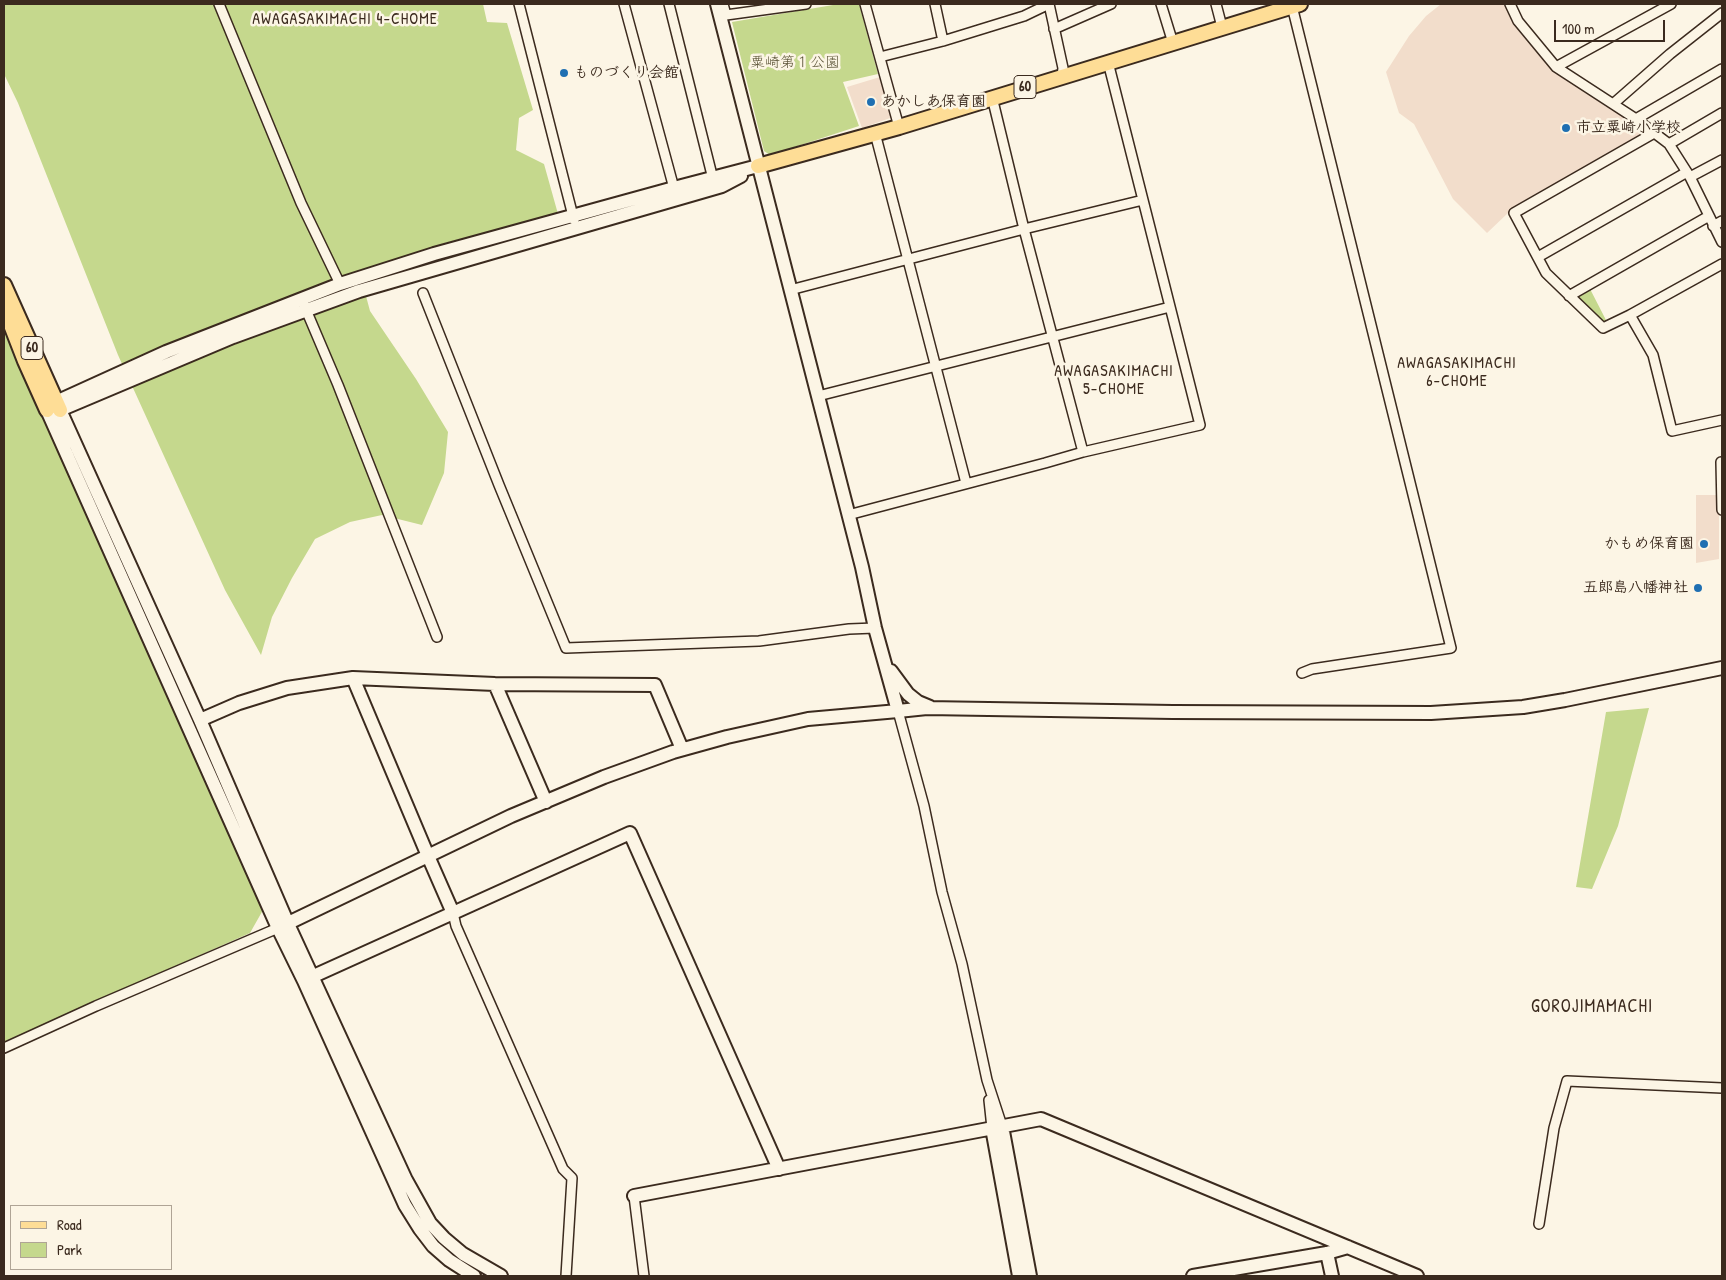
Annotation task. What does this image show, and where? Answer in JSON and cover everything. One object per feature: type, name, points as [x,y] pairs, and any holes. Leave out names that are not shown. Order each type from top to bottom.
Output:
[{"type":"main road","name":"60","points":[[758,166],[899,127],[1294,5]]},
{"type":"main road","name":"60","points":[[4,285],[54,408]]},
{"type":"main road","name":"60","points":[[4,307],[54,408]]},
{"type":"street","points":[[219,4],[302,204],[340,284]]},
{"type":"street","points":[[519,4],[575,222]]},
{"type":"street","points":[[624,4],[675,193]]},
{"type":"street","points":[[670,4],[715,183]]},
{"type":"street","points":[[717,4],[862,567],[875,628],[887,665],[924,806],[942,892],[962,964],[1030,1276]]},
{"type":"street","points":[[723,4],[726,15],[806,4]]},
{"type":"street","points":[[865,4],[899,127]]},
{"type":"street","points":[[934,4],[943,40]]},
{"type":"street","points":[[880,57],[1024,16],[1049,4],[1063,68],[1062,76]]},
{"type":"street","points":[[1054,29],[1111,4]]},
{"type":"street","points":[[1161,4],[1173,43]]},
{"type":"street","points":[[1216,4],[1222,27]]},
{"type":"street","points":[[1510,4],[1518,21],[1556,67],[1636,119],[1669,144],[1688,175],[1722,242]]},
{"type":"street","points":[[1556,67],[1671,4]]},
{"type":"street","points":[[1294,5],[1451,648],[1312,669],[1302,673]]},
{"type":"street","points":[[1613,104],[1670,54],[1722,14]]},
{"type":"street","points":[[848,515],[1083,452],[1200,425],[1108,62]]},
{"type":"street","points":[[1636,119],[1722,69]]},
{"type":"street","points":[[992,97],[1024,229],[1083,452]]},
{"type":"street","points":[[1669,144],[1722,113]]},
{"type":"street","points":[[875,133],[966,483]]},
{"type":"street","points":[[1654,133],[1514,213],[1546,273],[1603,328],[1722,264]]},
{"type":"street","points":[[1538,257],[1688,175],[1722,160]]},
{"type":"street","points":[[54,408],[166,352],[304,304],[359,291],[575,222],[715,183],[758,166]]},
{"type":"street","points":[[790,290],[1143,200]]},
{"type":"street","points":[[1569,296],[1709,216]]},
{"type":"street","points":[[1713,226],[1722,220]]},
{"type":"street","points":[[304,304],[340,284],[434,254],[575,222]]},
{"type":"street","points":[[422,292],[566,648],[759,641],[848,629],[875,628]]},
{"type":"street","points":[[304,304],[338,385],[437,637]]},
{"type":"street","points":[[818,396],[1170,307]]},
{"type":"street","points":[[1630,314],[1653,355],[1672,431],[1722,420]]},
{"type":"street","points":[[54,408],[200,720],[283,926]]},
{"type":"street","points":[[54,408],[283,926],[406,1180],[430,1223],[444,1238],[463,1254],[501,1276]]},
{"type":"street","points":[[1722,462],[1722,510]]},
{"type":"street","points":[[887,665],[908,694],[918,702],[933,708]]},
{"type":"street","points":[[4,1048],[96,1006],[283,926],[511,816],[604,777],[682,750],[727,737],[808,720],[933,708],[1173,712],[1431,713],[1523,707],[1722,668]]},
{"type":"street","points":[[200,720],[239,703],[287,688],[354,678],[495,684],[655,685],[682,750]]},
{"type":"street","points":[[354,678],[453,913],[456,926],[563,1169],[572,1178],[566,1276]]},
{"type":"street","points":[[495,684],[546,802]]},
{"type":"street","points":[[309,979],[630,833],[779,1169]]},
{"type":"street","points":[[309,979],[404,1206],[433,1246],[449,1260],[474,1276]]},
{"type":"street","points":[[1539,1224],[1554,1128],[1567,1081],[1722,1088]]},
{"type":"street","points":[[644,1276],[634,1196],[1041,1119],[1417,1276]]},
{"type":"street","points":[[997,1127],[1019,1276]]},
{"type":"street","points":[[1193,1276],[1327,1253],[1348,1247]]},
{"type":"street","points":[[1327,1253],[1332,1276]]},
{"type":"shaded area","points":[[1441,4],[1506,4],[1510,17],[1550,66],[1648,134],[1508,213],[1487,233],[1453,199],[1414,124],[1399,113],[1386,72],[1409,36],[1426,16]]},
{"type":"shaded area","name":"あかしあ保育園","points":[[880,77],[893,117],[862,128],[847,87]]},
{"type":"shaded area","points":[[1696,495],[1719,495],[1719,559],[1696,563]]},
{"type":"green space","points":[[4,4],[483,4],[487,22],[507,23],[533,110],[519,118],[516,150],[544,164],[558,214],[445,243],[385,264],[359,270],[370,311],[416,379],[448,432],[444,473],[422,525],[382,515],[350,522],[315,539],[272,617],[261,655],[225,590],[118,355],[18,103],[4,74]]},
{"type":"green space","name":"粟崎第１公園","points":[[839,4],[859,4],[878,74],[843,82],[859,126],[770,155],[764,151],[732,22]]},
{"type":"green space","points":[[1589,287],[1607,322],[1601,323],[1577,298],[1577,294]]},
{"type":"green space","points":[[4,330],[263,910],[250,933],[4,1042]]},
{"type":"green space","points":[[1649,708],[1618,826],[1592,889],[1576,887],[1606,712]]},
{"type":"place","name":"ものづくり会館","points":[[564,73]]},
{"type":"place","name":"あかしあ保育園","points":[[871,102]]},
{"type":"place","name":"市立粟崎小学校","points":[[1566,128]]},
{"type":"place","name":"かもめ保育園","points":[[1704,544]]},
{"type":"place","name":"五郎島八幡神社","points":[[1698,588]]},
{"type":"district","name":"AWAGASAKIMACHI 4-CHOME","points":[[345,20]]},
{"type":"district","name":"AWAGASAKIMACHI 6-CHOME","points":[[1457,373]]},
{"type":"district","name":"AWAGASAKIMACHI 5-CHOME","points":[[1114,381]]},
{"type":"district","name":"GOROJIMAMACHI","points":[[1592,1007]]}]
